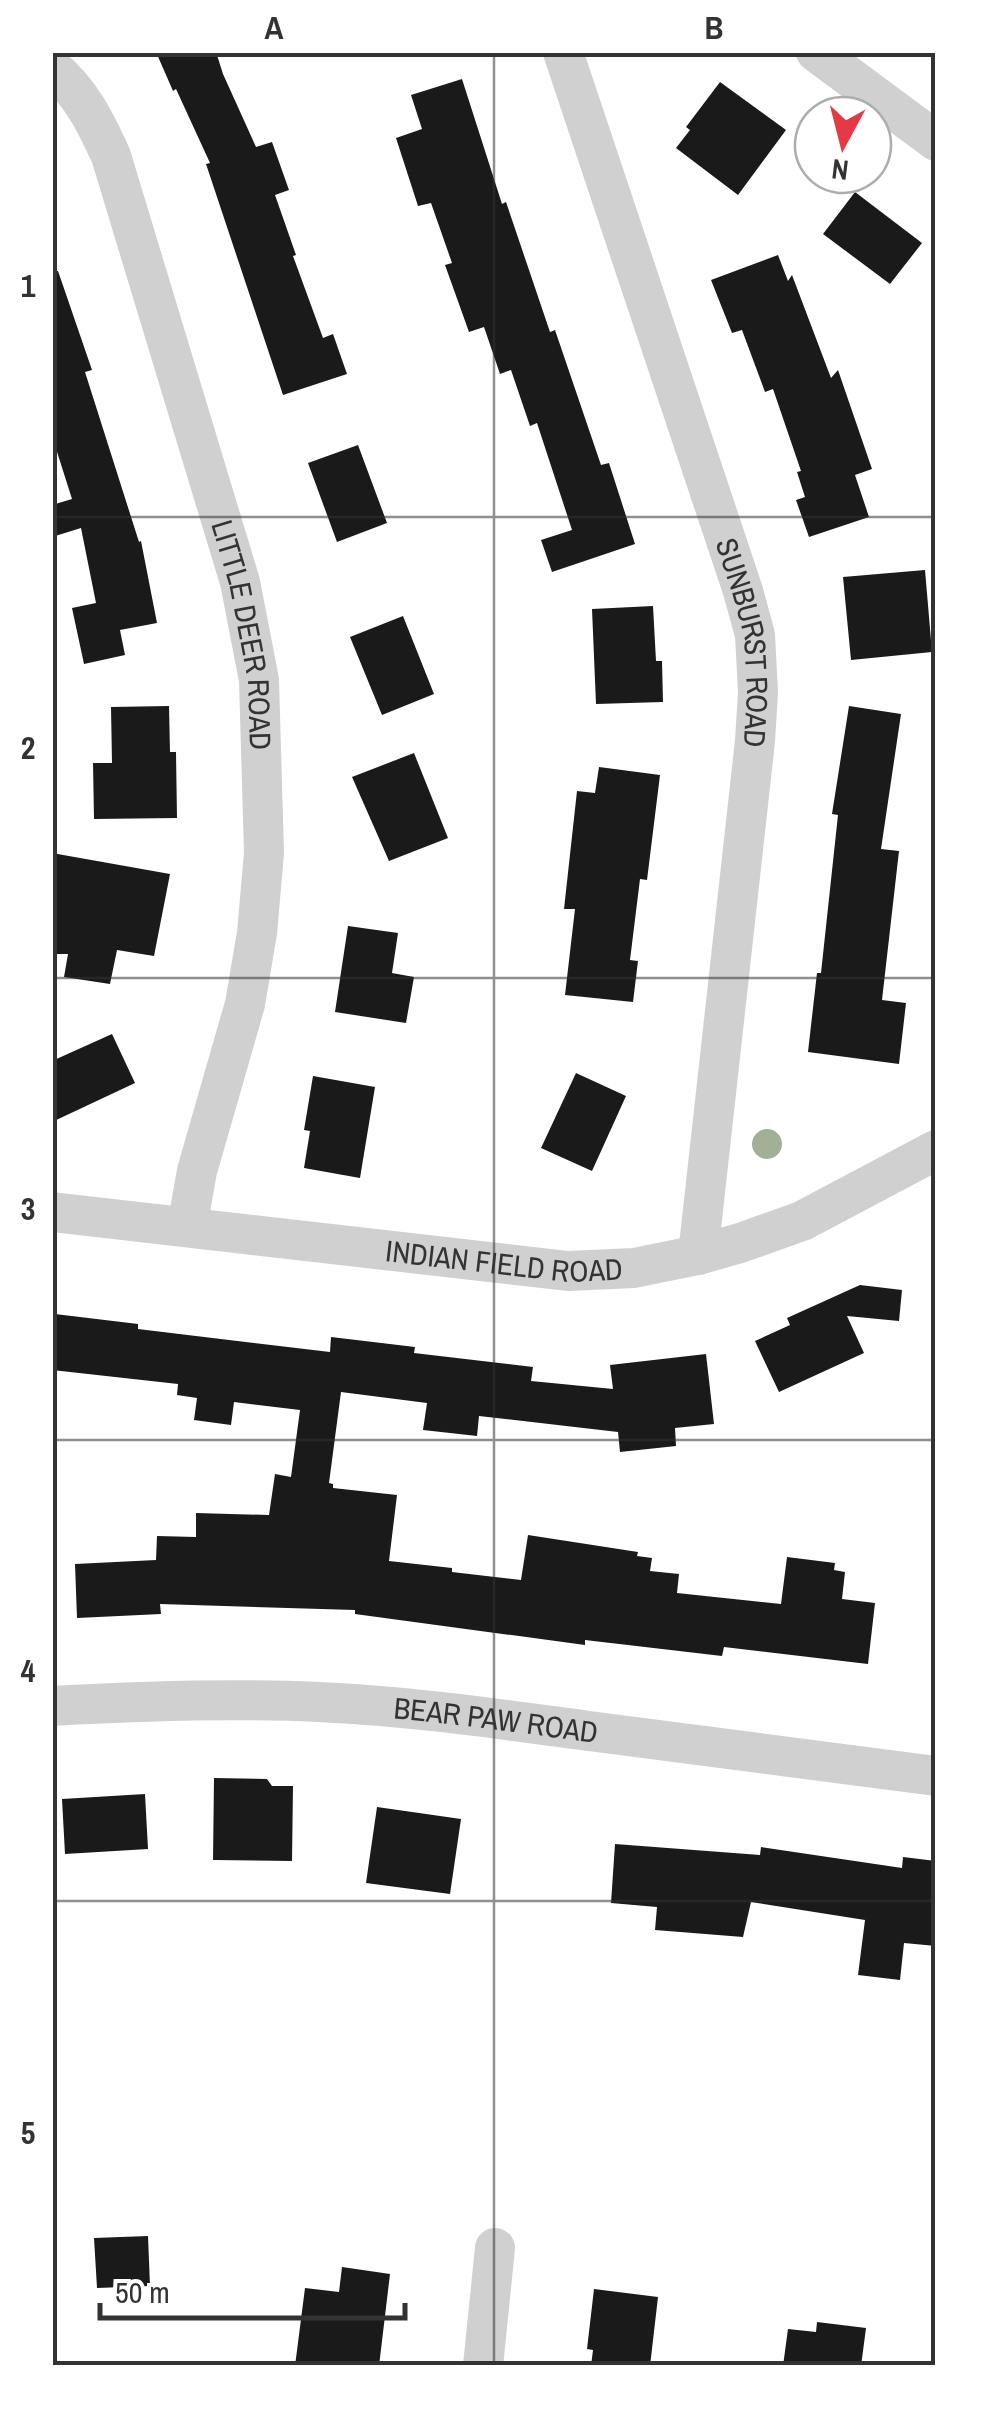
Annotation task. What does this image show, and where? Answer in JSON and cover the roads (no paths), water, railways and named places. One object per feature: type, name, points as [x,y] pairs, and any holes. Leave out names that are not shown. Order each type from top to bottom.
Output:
[{"type":"street","name":"SUNBURST ROAD","points":[[563,52],[755,635],[755,741],[698,1255]]},
{"type":"street","points":[[816,52],[936,142]]},
{"type":"street","name":"LITTLE DEER ROAD","points":[[52,68],[70,82],[112,156],[240,582],[259,680],[264,852],[257,933],[246,1004],[197,1171],[187,1227]]},
{"type":"street","name":"INDIAN FIELD ROAD","points":[[52,1212],[568,1271],[634,1268],[698,1255],[802,1221],[936,1150]]},
{"type":"street","name":"BEAR PAW ROAD","points":[[52,1706],[241,1701],[380,1706],[936,1776]]},
{"type":"street","points":[[482,2366],[495,2248]]}]
